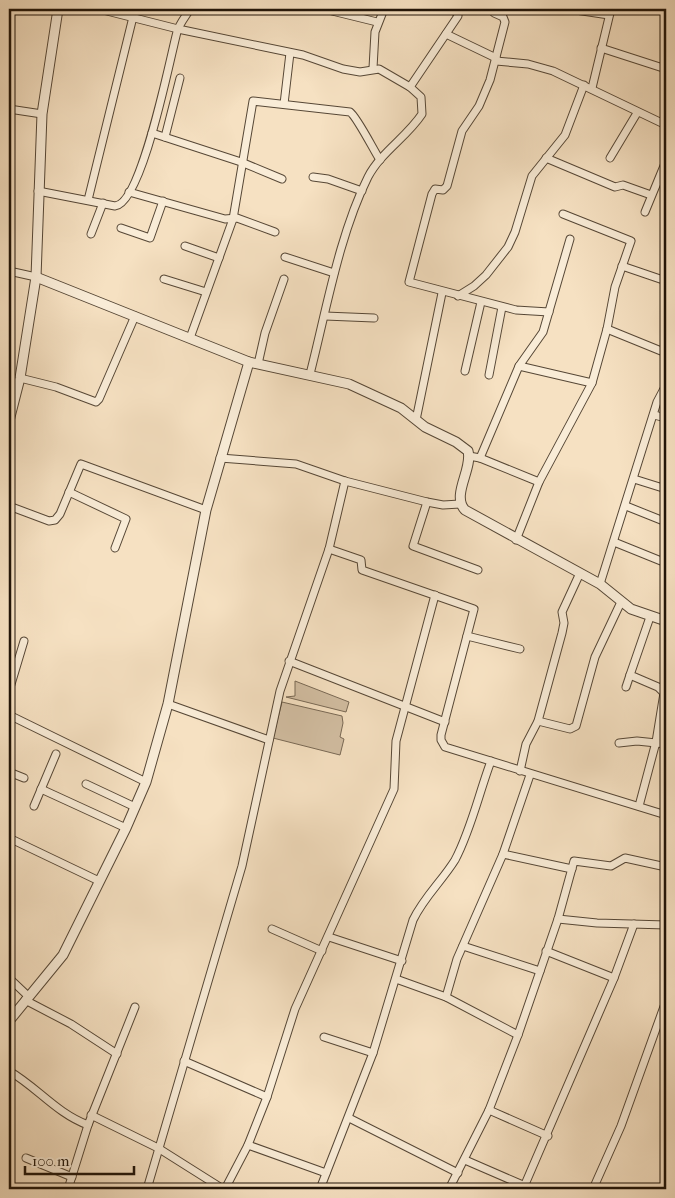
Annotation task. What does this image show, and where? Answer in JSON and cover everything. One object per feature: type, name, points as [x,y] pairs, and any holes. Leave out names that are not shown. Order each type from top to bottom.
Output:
[{"type":"street","points":[[9,421],[20,378],[36,277],[42,114],[58,9]]},
{"type":"street","points":[[98,9],[178,29],[290,53],[352,71],[360,72],[373,68],[385,71],[410,87],[421,97],[422,114],[380,160],[368,177],[362,191],[334,273],[310,374]]},
{"type":"street","points":[[38,191],[119,206],[124,202],[141,167],[152,133],[178,29],[190,9]]},
{"type":"street","points":[[324,9],[377,22]]},
{"type":"street","points":[[373,68],[377,22],[384,9]]},
{"type":"street","points":[[410,87],[459,14],[449,9]]},
{"type":"street","points":[[493,9],[494,13],[503,17],[505,22],[496,59],[485,92],[459,138],[449,183],[445,189],[435,189],[432,194],[409,282],[502,307],[549,312]]},
{"type":"street","points":[[573,9],[610,12],[592,88]]},
{"type":"street","points":[[88,200],[133,17]]},
{"type":"street","points":[[446,34],[496,59],[545,69],[592,88],[637,113],[666,125]]},
{"type":"street","points":[[601,48],[666,69]]},
{"type":"street","points":[[284,104],[290,53]]},
{"type":"street","points":[[166,137],[180,78]]},
{"type":"street","points":[[458,296],[474,286],[486,275],[508,247],[515,232],[532,176],[564,135],[584,85]]},
{"type":"street","points":[[190,338],[233,219],[241,162],[253,101],[350,112],[358,120],[363,134],[380,160]]},
{"type":"street","points":[[9,109],[42,114]]},
{"type":"street","points":[[610,158],[637,113]]},
{"type":"street","points":[[152,133],[241,162],[282,178]]},
{"type":"street","points":[[546,158],[615,187],[623,184],[651,195]]},
{"type":"street","points":[[645,212],[666,161]]},
{"type":"street","points":[[313,177],[328,179],[362,191]]},
{"type":"street","points":[[129,192],[224,219],[237,218],[275,232]]},
{"type":"street","points":[[121,228],[150,238],[163,201]]},
{"type":"street","points":[[91,234],[103,203]]},
{"type":"street","points":[[516,540],[539,482],[592,383],[607,330],[615,287],[631,241],[563,214]]},
{"type":"street","points":[[480,458],[519,366],[541,337],[570,239]]},
{"type":"street","points":[[185,246],[219,258]]},
{"type":"street","points":[[285,257],[334,273]]},
{"type":"street","points":[[622,266],[666,281]]},
{"type":"street","points":[[9,271],[36,277],[254,363],[349,384],[401,408],[416,420],[463,447],[469,456],[460,504]]},
{"type":"street","points":[[164,279],[206,292]]},
{"type":"street","points":[[9,1021],[63,955],[126,828],[146,782],[168,704],[206,510],[220,458],[284,279]]},
{"type":"street","points":[[416,420],[442,292]]},
{"type":"street","points":[[465,371],[481,302]]},
{"type":"street","points":[[489,375],[502,307]]},
{"type":"street","points":[[20,378],[56,387],[92,402],[98,401],[135,316]]},
{"type":"street","points":[[325,316],[374,318]]},
{"type":"street","points":[[607,330],[666,353]]},
{"type":"street","points":[[519,366],[592,383]]},
{"type":"street","points":[[600,584],[654,415],[666,385]]},
{"type":"street","points":[[654,415],[666,418]]},
{"type":"street","points":[[469,456],[480,458],[539,482]]},
{"type":"street","points":[[220,458],[296,464],[345,481],[427,502],[443,505],[460,504]]},
{"type":"street","points":[[9,506],[52,521],[59,516],[81,464],[206,510]]},
{"type":"street","points":[[634,479],[666,489]]},
{"type":"street","points":[[147,1189],[242,866],[274,715],[289,661],[302,631],[329,549],[345,481]]},
{"type":"street","points":[[69,492],[126,519],[115,548]]},
{"type":"street","points":[[427,502],[413,546],[478,570]]},
{"type":"street","points":[[460,504],[465,510],[516,540],[600,584],[621,602],[650,617],[666,621]]},
{"type":"street","points":[[626,506],[666,522]]},
{"type":"street","points":[[614,542],[666,563]]},
{"type":"street","points":[[329,549],[361,560],[362,570],[474,609],[441,738],[443,745],[520,772],[666,815]]},
{"type":"street","points":[[520,772],[526,744],[538,721],[564,623],[562,612],[580,572]]},
{"type":"street","points":[[91,1115],[158,1148],[224,1189],[248,1145],[267,1097],[291,1018],[394,789],[396,782],[394,755],[404,708],[435,595]]},
{"type":"street","points":[[538,721],[570,729],[576,726],[596,657],[621,602]]},
{"type":"street","points":[[626,687],[650,617]]},
{"type":"street","points":[[467,636],[520,649]]},
{"type":"street","points":[[9,692],[24,641]]},
{"type":"street","points":[[289,661],[365,689],[404,708],[445,722]]},
{"type":"street","points":[[630,676],[658,687],[664,693],[656,742],[639,806]]},
{"type":"street","points":[[168,704],[269,740]]},
{"type":"street","points":[[9,714],[146,782]]},
{"type":"street","points":[[619,743],[656,742],[666,744]]},
{"type":"street","points":[[34,806],[56,754]]},
{"type":"street","points":[[320,1189],[373,1053],[402,961],[409,930],[417,910],[450,867],[459,850],[491,761]]},
{"type":"street","points":[[9,772],[24,778]]},
{"type":"street","points":[[446,997],[463,946],[503,854],[530,775]]},
{"type":"street","points":[[86,784],[135,807]]},
{"type":"street","points":[[42,788],[126,828]]},
{"type":"street","points":[[9,838],[99,882]]},
{"type":"street","points":[[503,854],[572,869]]},
{"type":"street","points":[[449,1189],[489,1110],[518,1035],[558,918],[574,861],[611,866],[625,858],[666,868]]},
{"type":"street","points":[[558,918],[666,925]]},
{"type":"street","points":[[465,1160],[524,1188],[548,1136],[614,978],[634,924]]},
{"type":"street","points":[[272,929],[322,951]]},
{"type":"street","points":[[329,937],[402,961]]},
{"type":"street","points":[[463,946],[540,970]]},
{"type":"street","points":[[546,951],[614,978]]},
{"type":"street","points":[[9,978],[27,998],[72,1024],[117,1054]]},
{"type":"street","points":[[396,979],[446,997],[518,1035]]},
{"type":"street","points":[[593,1189],[621,1126],[666,1001]]},
{"type":"street","points":[[68,1189],[91,1115],[135,1007]]},
{"type":"street","points":[[324,1037],[373,1053]]},
{"type":"street","points":[[184,1061],[267,1097]]},
{"type":"street","points":[[9,1071],[23,1079],[64,1114],[88,1125]]},
{"type":"street","points":[[489,1110],[548,1136]]},
{"type":"street","points":[[349,1118],[458,1173]]},
{"type":"street","points":[[248,1145],[326,1173]]},
{"type":"street","points":[[26,1158],[72,1178]]},
{"type":"shaded area","points":[[295,681],[349,702],[346,712],[286,697],[295,696]]},
{"type":"shaded area","points":[[282,702],[342,716],[343,723],[340,737],[344,739],[340,755],[273,738]]}]
